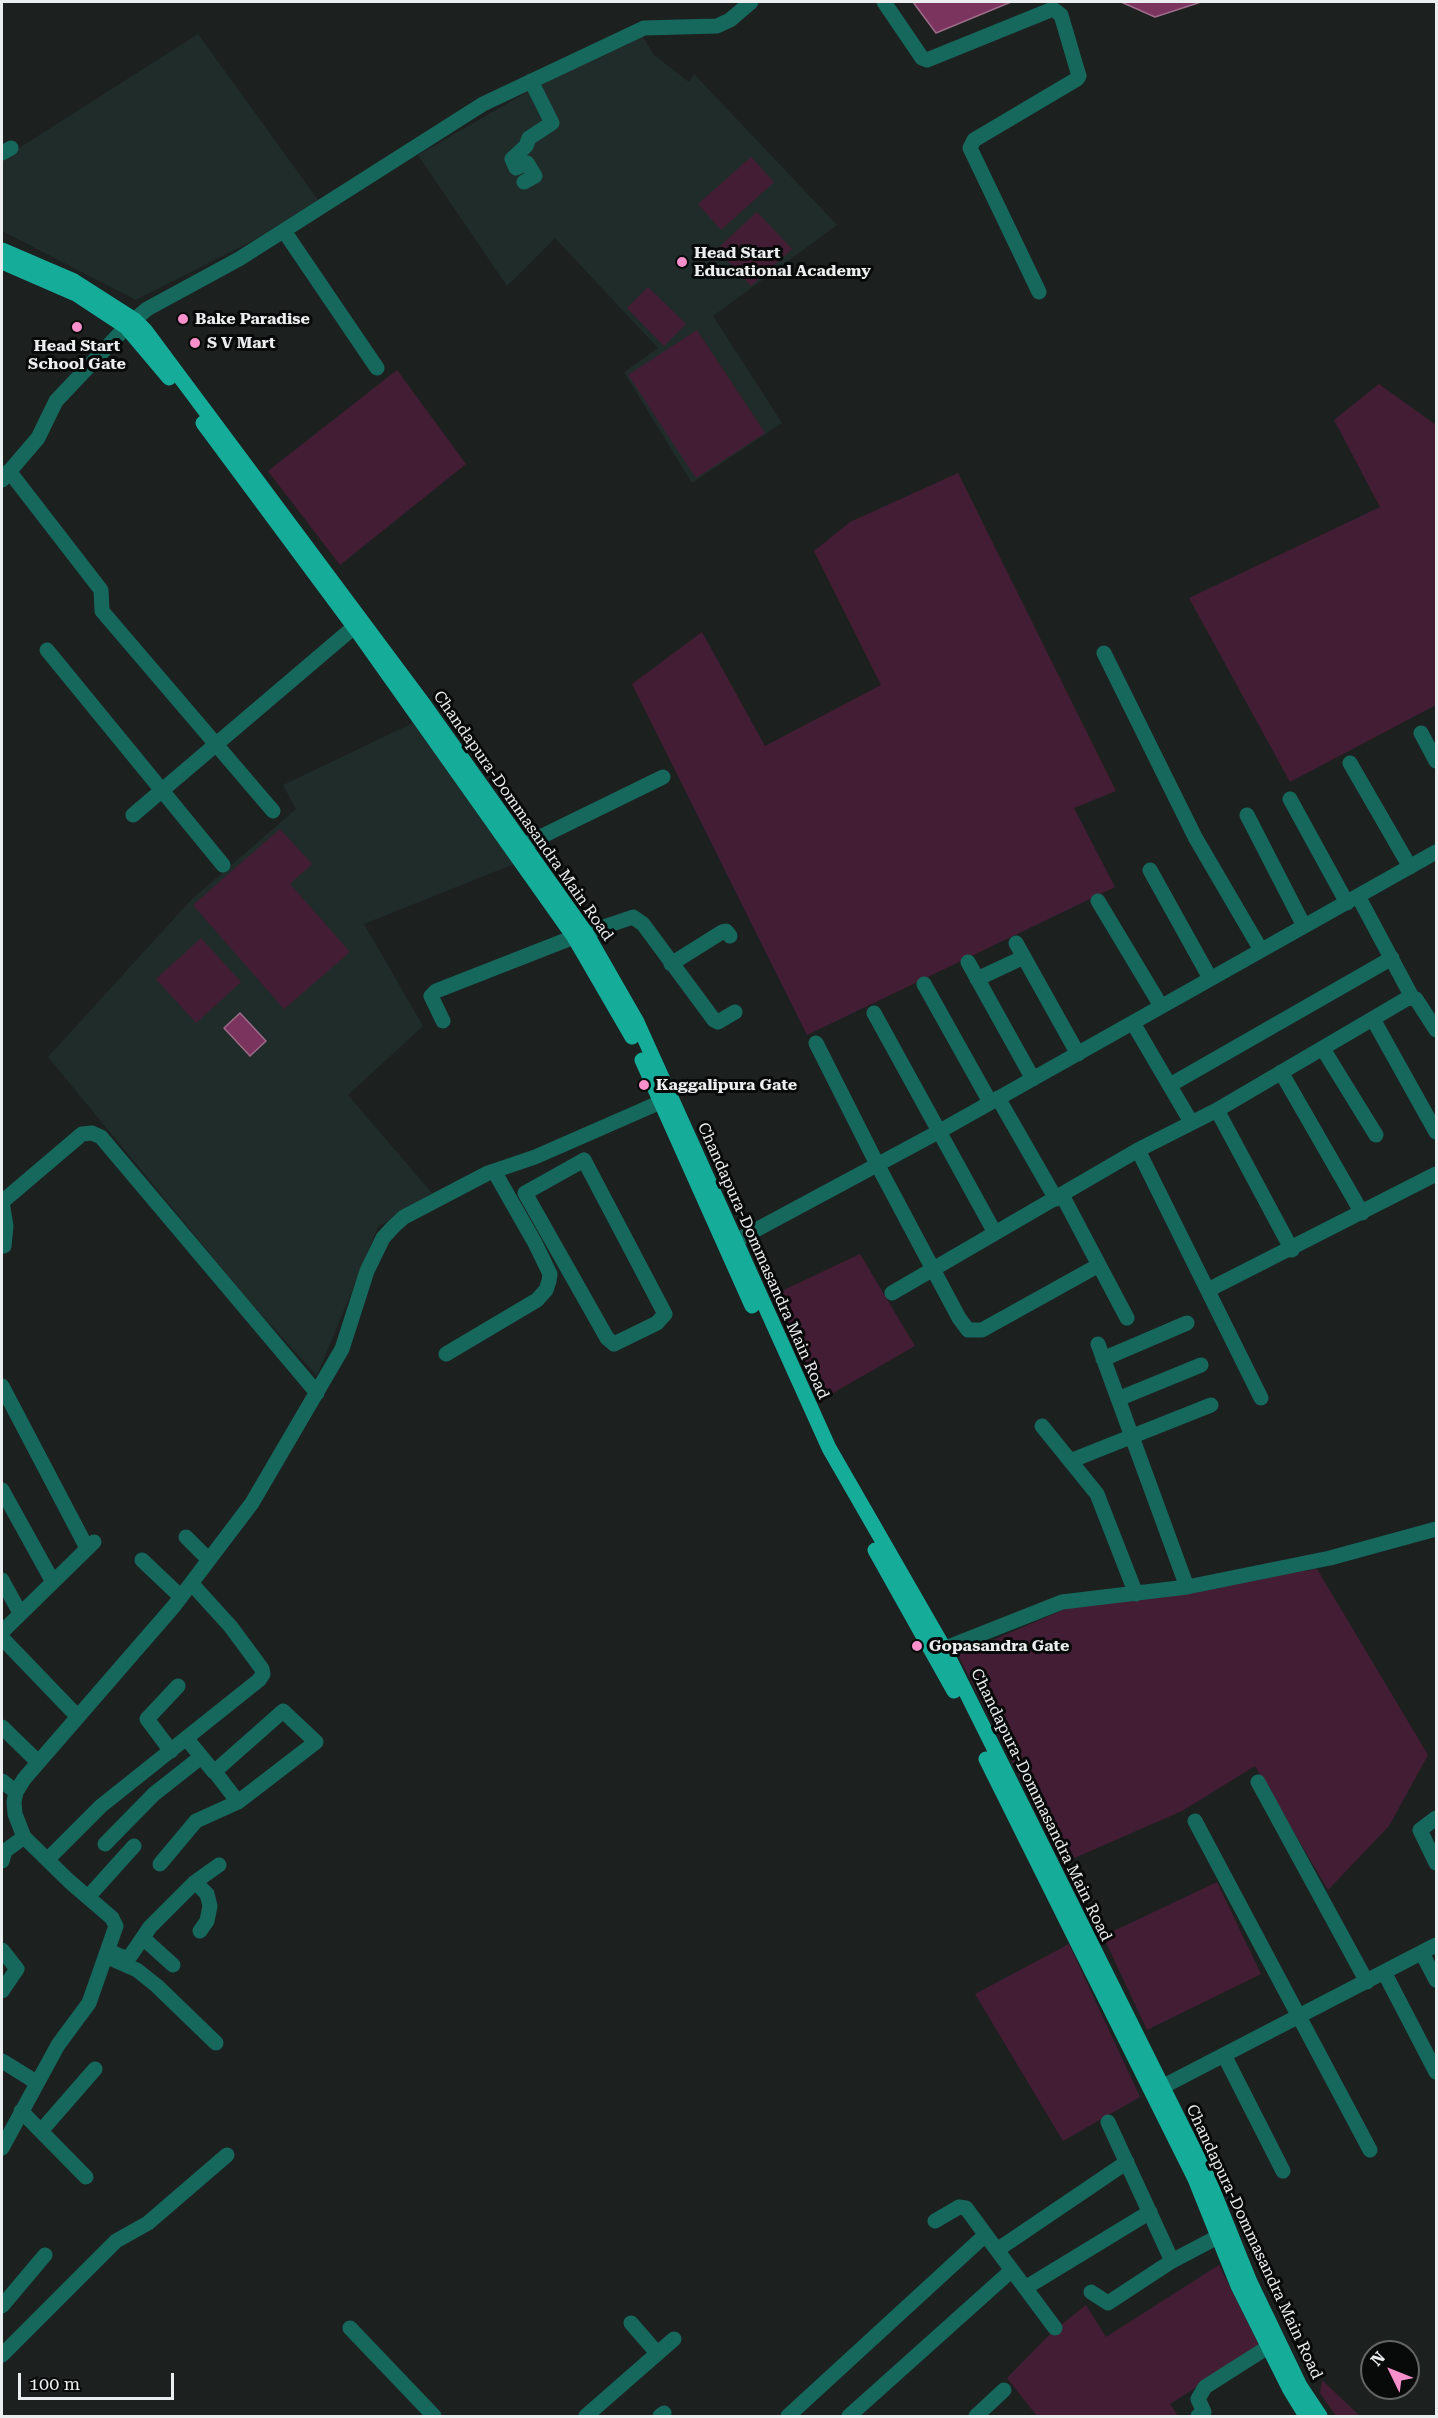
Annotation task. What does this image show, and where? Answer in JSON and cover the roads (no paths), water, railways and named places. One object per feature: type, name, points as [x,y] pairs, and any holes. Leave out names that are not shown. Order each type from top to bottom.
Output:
[{"type":"main road","name":"Chandapura-Dommasandra Main Road","points":[[2,250],[74,281],[130,323],[259,480],[524,845],[580,935],[665,1100],[820,1452],[939,1650],[1208,2178],[1238,2286],[1306,2416]]},
{"type":"main road","name":"Chandapura-Dommasandra Main Road","points":[[2,262],[76,294],[130,323],[580,935]]},
{"type":"main road","name":"Chandapura-Dommasandra Main Road","points":[[939,1650],[1195,2179],[1290,2365],[1320,2416]]},
{"type":"street","points":[[273,811],[102,611],[101,590],[5,476],[38,438],[56,401],[130,323],[147,309],[284,231],[468,112],[644,28],[709,27],[723,24],[751,2]]},
{"type":"street","points":[[884,2],[922,58],[927,60],[1053,9],[1061,15],[1079,76],[1077,79],[974,140],[970,148],[1039,292]]},
{"type":"street","points":[[524,182],[535,176],[527,163],[516,168],[512,159],[526,146],[529,138],[552,123],[531,81]]},
{"type":"street","points":[[284,231],[377,368]]},
{"type":"street","points":[[133,815],[354,627]]},
{"type":"street","points":[[47,650],[223,865]]},
{"type":"street","points":[[1104,653],[1195,837],[1261,950]]},
{"type":"street","points":[[1420,733],[1437,761]]},
{"type":"street","points":[[1350,763],[1410,867]]},
{"type":"street","points":[[524,845],[663,777]]},
{"type":"street","points":[[1290,799],[1392,958],[1412,997],[1437,1030]]},
{"type":"street","points":[[1247,815],[1304,926]]},
{"type":"street","points":[[730,1244],[940,1131],[1437,852]]},
{"type":"street","points":[[1150,870],[1210,978]]},
{"type":"street","points":[[1098,901],[1161,1006]]},
{"type":"street","points":[[443,1021],[430,996],[432,993],[580,935],[633,917],[643,924],[714,1020],[718,1022],[735,1012]]},
{"type":"street","points":[[671,964],[722,932],[726,931],[730,936]]},
{"type":"street","points":[[1016,943],[1078,1054]]},
{"type":"street","points":[[977,979],[1024,957]]},
{"type":"street","points":[[1170,1085],[1392,958]]},
{"type":"street","points":[[968,962],[1033,1079]]},
{"type":"street","points":[[924,984],[994,1100],[1059,1197],[1127,1317]]},
{"type":"street","points":[[892,1293],[1138,1150],[1217,1110],[1412,997]]},
{"type":"street","points":[[874,1013],[995,1233]]},
{"type":"street","points":[[1374,1021],[1437,1132]]},
{"type":"street","points":[[1133,1023],[1191,1122]]},
{"type":"street","points":[[816,1043],[932,1270],[968,1330],[982,1330],[1099,1265]]},
{"type":"street","points":[[1323,1049],[1376,1135]]},
{"type":"street","points":[[1281,1072],[1362,1213]]},
{"type":"street","points":[[2,2148],[58,2045],[89,2003],[108,1954],[114,1922],[24,1837],[15,1814],[16,1792],[38,1762],[182,1597],[252,1503],[342,1349],[367,1271],[382,1238],[404,1217],[494,1171],[545,1153],[665,1100]]},
{"type":"street","points":[[1217,1110],[1292,1250]]},
{"type":"street","points":[[4,1246],[6,1226],[2,1202],[82,1134],[92,1133],[101,1137],[317,1393]]},
{"type":"street","points":[[1138,1150],[1261,1398]]},
{"type":"street","points":[[545,1153],[557,1173]]},
{"type":"street","points":[[584,1160],[587,1164],[665,1314],[657,1323],[614,1344],[607,1338],[526,1197],[528,1189],[557,1173],[584,1160]]},
{"type":"street","points":[[446,1354],[537,1300],[546,1290],[549,1281],[550,1274],[535,1243],[494,1171]]},
{"type":"street","points":[[1208,1290],[1292,1250],[1437,1174]]},
{"type":"street","points":[[1103,1359],[1187,1323]]},
{"type":"street","points":[[1098,1344],[1187,1587]]},
{"type":"street","points":[[1118,1399],[1201,1365]]},
{"type":"street","points":[[2,1386],[91,1544],[2,1632]]},
{"type":"street","points":[[1070,1461],[1211,1405]]},
{"type":"street","points":[[1041,1426],[1097,1494],[1136,1594]]},
{"type":"street","points":[[2,1490],[52,1582]]},
{"type":"street","points":[[939,1650],[1062,1602],[1187,1587],[1329,1558],[1437,1529]]},
{"type":"street","points":[[186,1537],[209,1560]]},
{"type":"street","points":[[142,1560],[182,1597]]},
{"type":"street","points":[[2,1580],[20,1613]]},
{"type":"street","points":[[48,1859],[96,1810],[259,1680],[263,1674],[262,1669],[231,1627],[192,1584]]},
{"type":"street","points":[[2,1638],[78,1717]]},
{"type":"street","points":[[171,1751],[147,1719],[178,1686]]},
{"type":"street","points":[[160,1864],[196,1821],[238,1802],[316,1742],[283,1712],[215,1772]]},
{"type":"street","points":[[2,1727],[38,1762]]},
{"type":"street","points":[[186,1738],[238,1802]]},
{"type":"street","points":[[105,1844],[154,1794],[201,1757]]},
{"type":"street","points":[[2,1781],[16,1792]]},
{"type":"street","points":[[1258,1782],[1367,1982]]},
{"type":"street","points":[[1437,1818],[1420,1830],[1437,1863]]},
{"type":"street","points":[[1195,1821],[1370,2150]]},
{"type":"street","points":[[2,1861],[5,1851],[24,1837]]},
{"type":"street","points":[[88,1897],[134,1846]]},
{"type":"street","points":[[108,1954],[128,1958],[150,1927],[195,1882],[219,1865]]},
{"type":"street","points":[[195,1882],[207,1894],[210,1906],[207,1921],[200,1931]]},
{"type":"street","points":[[143,1938],[173,1965]]},
{"type":"street","points":[[1162,2087],[1437,1945]]},
{"type":"street","points":[[2,1950],[17,1969],[2,1991]]},
{"type":"street","points":[[1422,1953],[1437,1980]]},
{"type":"street","points":[[108,1954],[137,1970],[157,1986],[216,2043]]},
{"type":"street","points":[[1384,1972],[1437,2072]]},
{"type":"street","points":[[1224,2055],[1283,2171]]},
{"type":"street","points":[[2,2061],[36,2082]]},
{"type":"street","points":[[41,2131],[95,2069]]},
{"type":"street","points":[[21,2111],[86,2177]]},
{"type":"street","points":[[1108,2122],[1172,2261]]},
{"type":"street","points":[[2,2355],[116,2241],[148,2223],[227,2155]]},
{"type":"street","points":[[992,2244],[1127,2162]]},
{"type":"street","points":[[935,2221],[959,2207],[966,2208],[1055,2328]]},
{"type":"street","points":[[1025,2288],[1150,2212]]},
{"type":"street","points":[[1091,2292],[1108,2303],[1172,2261],[1224,2234]]},
{"type":"street","points":[[788,2416],[982,2238],[992,2244]]},
{"type":"street","points":[[2,2306],[45,2254]]},
{"type":"street","points":[[849,2416],[1012,2270]]},
{"type":"street","points":[[631,2323],[657,2353]]},
{"type":"street","points":[[350,2328],[434,2416]]},
{"type":"street","points":[[586,2416],[674,2339]]},
{"type":"street","points":[[1198,2416],[1204,2412],[1198,2400],[1204,2387],[1268,2347]]},
{"type":"street","points":[[976,2416],[1004,2390]]},
{"type":"place","name":"Head Start Educational Academy","points":[[682,262]]},
{"type":"place","name":"Bake Paradise","points":[[183,319]]},
{"type":"place","name":"Head Start School Gate","points":[[77,327]]},
{"type":"place","name":"S V Mart","points":[[195,343]]},
{"type":"place","name":"Kaggalipura Gate","points":[[644,1085]]},
{"type":"place","name":"Gopasandra Gate","points":[[917,1646]]}]
